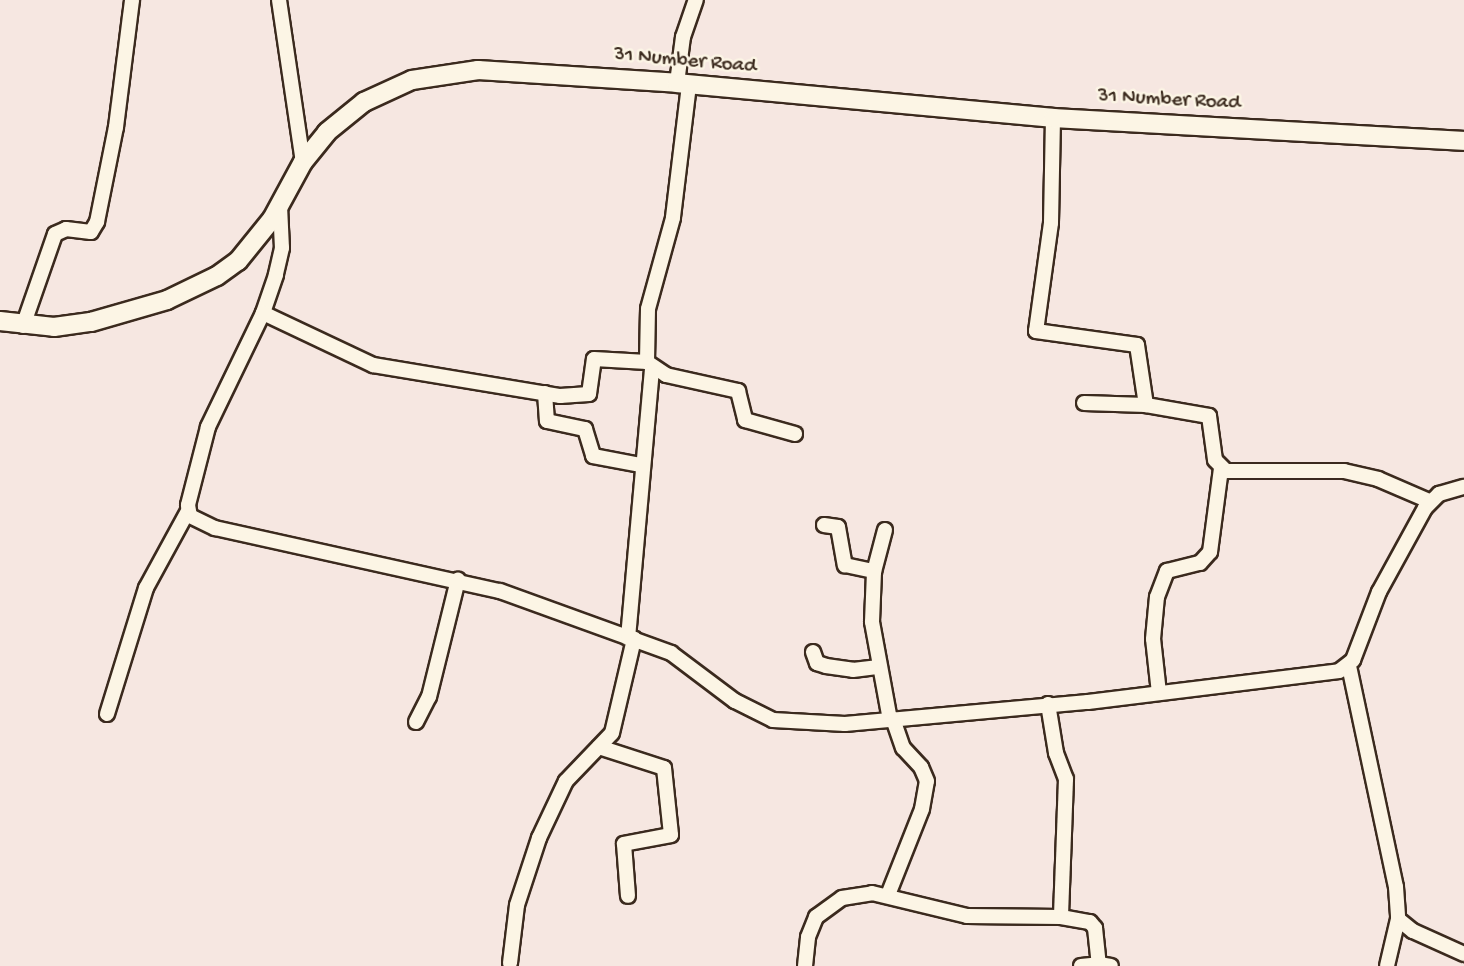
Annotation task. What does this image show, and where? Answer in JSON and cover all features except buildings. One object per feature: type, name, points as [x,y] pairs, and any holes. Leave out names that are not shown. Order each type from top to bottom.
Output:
[{"type":"main road","name":"31 Number Road","points":[[0,321],[23,326],[91,322],[167,300],[237,261],[280,206],[303,162],[327,132],[364,102],[412,80],[478,70],[683,84],[1053,118],[1464,141]]},
{"type":"street","points":[[23,326],[55,234],[66,230],[91,232],[98,222],[116,127],[132,0]]},
{"type":"street","points":[[279,0],[303,162]]},
{"type":"street","points":[[510,963],[518,905],[539,838],[566,782],[599,747],[614,727],[631,639],[650,365],[645,348],[648,309],[674,218],[683,84],[683,37],[696,0]]},
{"type":"street","points":[[1053,118],[1051,223],[1034,327],[1038,334],[1137,345],[1146,405]]},
{"type":"street","points":[[107,714],[146,588],[188,511],[207,427],[263,313],[282,248],[280,206]]},
{"type":"street","points":[[263,313],[373,364],[572,397],[589,394],[594,359],[650,365],[666,375],[732,389],[741,394],[745,420],[795,434]]},
{"type":"street","points":[[545,393],[547,421],[585,429],[593,456],[642,465]]},
{"type":"street","points":[[1084,403],[1146,405],[1209,416],[1213,454],[1221,468],[1210,552],[1200,563],[1167,571],[1157,597],[1153,639],[1159,693]]},
{"type":"street","points":[[1221,468],[1233,472],[1279,468],[1344,471],[1378,479],[1429,501]]},
{"type":"street","points":[[1387,966],[1398,919],[1389,852],[1349,666],[1403,542],[1429,501],[1444,491],[1464,487]]},
{"type":"street","points":[[188,511],[196,520],[215,528],[458,580],[671,653],[735,701],[773,720],[826,724],[892,719],[1159,693],[1332,673],[1349,666]]},
{"type":"street","points":[[824,525],[838,527],[845,565],[874,571]]},
{"type":"street","points":[[885,530],[874,571],[872,635],[892,719],[903,748],[921,767],[927,781],[922,809],[888,895]]},
{"type":"street","points":[[416,722],[429,697],[458,580]]},
{"type":"street","points":[[813,652],[817,663],[826,666],[853,670],[879,667]]},
{"type":"street","points":[[1048,704],[1056,753],[1066,779],[1061,917]]},
{"type":"street","points":[[599,747],[664,768],[671,835],[624,844],[628,897]]},
{"type":"street","points":[[805,966],[811,927],[825,908],[856,894],[888,895],[926,909],[967,916],[1061,917],[1093,925],[1105,965],[1081,966]]},
{"type":"street","points":[[1398,919],[1413,931],[1464,954]]}]
